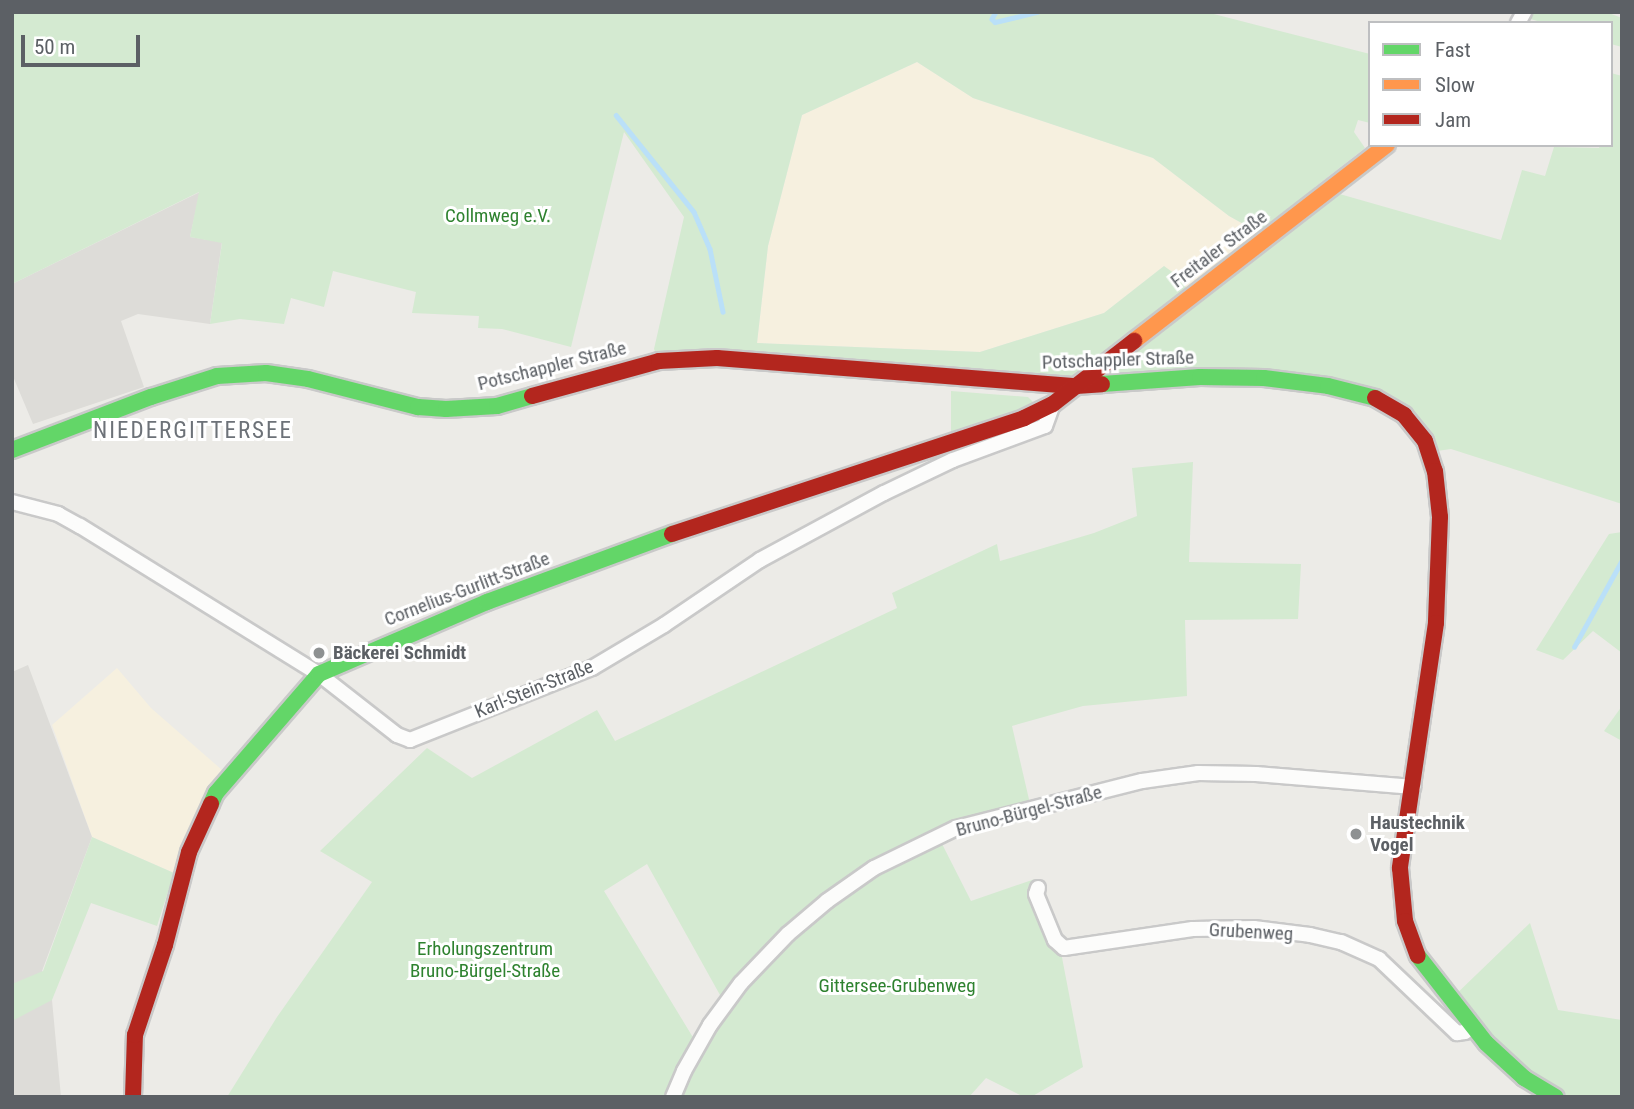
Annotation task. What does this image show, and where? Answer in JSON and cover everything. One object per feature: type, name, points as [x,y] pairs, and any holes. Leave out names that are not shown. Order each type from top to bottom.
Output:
[{"type":"street","name":"Freitaler Straße","points":[[1076,386],[1384,147]]},
{"type":"street","name":"Potschappler Straße","points":[[12,450],[151,397],[217,376],[266,373],[308,379],[418,407],[446,409],[497,405],[659,361],[717,358],[1076,386],[1200,377],[1289,380],[1353,391],[1377,399],[1413,424],[1425,441],[1435,471],[1441,544],[1436,623],[1400,868],[1405,921],[1421,962],[1471,1026],[1504,1062],[1556,1097]]},
{"type":"street","name":"Cornelius-Gurlitt-Straße","points":[[132,1097],[135,1035],[165,945],[189,852],[216,793],[319,674],[486,602],[638,546],[1011,423],[1053,404],[1076,386]]},
{"type":"street","name":"Karl-Stein-Straße","points":[[12,502],[58,514],[80,526],[319,674],[397,736],[410,740],[425,737],[459,719],[592,668],[664,625],[760,560],[884,493],[953,460],[1045,426],[1053,404]]},
{"type":"street","name":"Bruno-Bürgel-Straße","points":[[674,1096],[684,1071],[710,1024],[741,983],[788,934],[827,901],[874,868],[956,828],[1142,781],[1198,773],[1282,776],[1413,787]]},
{"type":"street","name":"Grubenweg","points":[[1038,888],[1036,894],[1055,940],[1064,948],[1205,929],[1254,929],[1310,935],[1341,942],[1379,959],[1457,1033],[1465,1032],[1471,1026]]},
{"type":"shaded area","points":[[917,62],[973,98],[1153,158],[1229,216],[1269,239],[1190,296],[1164,266],[1104,313],[980,352],[757,343],[768,246],[802,115]]},
{"type":"shaded area","points":[[200,192],[190,237],[222,242],[210,324],[138,314],[121,321],[144,387],[33,424],[12,374],[12,284]]},
{"type":"shaded area","points":[[28,665],[92,837],[42,971],[52,1000],[61,1097],[12,1097],[12,672]]},
{"type":"shaded area","points":[[117,668],[151,708],[230,777],[174,873],[92,837],[52,725]]},
{"type":"green space","name":"Collmweg e.V.","points":[[12,12],[1206,12],[1368,53],[1368,122],[1358,120],[1354,132],[1365,148],[1315,187],[1501,240],[1522,170],[1545,176],[1554,147],[1613,147],[1613,74],[1622,76],[1622,504],[1451,449],[1430,452],[1413,423],[1328,386],[1128,383],[659,361],[654,349],[684,217],[624,132],[571,347],[502,329],[478,328],[479,316],[412,313],[416,292],[333,271],[324,307],[291,298],[284,324],[240,319],[210,324],[222,243],[190,237],[199,192],[12,284]],"holes":[[[917,62],[973,98],[1153,158],[1229,216],[1269,238],[1190,296],[1182,279],[1164,266],[1104,313],[980,352],[757,343],[768,246],[802,115]]]},
{"type":"green space","points":[[1507,12],[1606,12],[1622,18],[1622,47],[1613,45],[1613,21],[1537,21]]},
{"type":"green space","points":[[951,391],[1028,397],[1033,402],[1028,407],[951,435]]},
{"type":"green space","name":"Erholungszentrum Bruno-Bürgel-Straße","points":[[1193,462],[1189,562],[1301,564],[1298,619],[1185,620],[1187,696],[1083,706],[1012,726],[1031,808],[938,836],[971,901],[1035,879],[1060,947],[1083,1067],[1031,1097],[1024,1097],[986,1078],[969,1097],[227,1097],[277,1017],[372,882],[320,851],[427,748],[472,778],[597,710],[615,741],[897,608],[892,593],[997,544],[1000,561],[1094,533],[1137,516],[1132,468]],"holes":[[[647,864],[725,1004],[697,1044],[604,891]]]},
{"type":"green space","points":[[1622,532],[1622,653],[1593,631],[1563,660],[1536,650],[1609,534]]},
{"type":"green space","points":[[1622,706],[1622,741],[1604,731]]},
{"type":"green space","points":[[92,837],[174,873],[157,926],[91,903],[52,1000],[12,1021],[12,984],[43,971]]},
{"type":"green space","points":[[1530,923],[1558,1010],[1622,1020],[1622,1097],[1556,1097],[1449,1001]]},
{"type":"waterway","points":[[996,12],[992,19],[995,22],[1037,12]]},
{"type":"waterway","points":[[616,115],[694,212],[710,249],[723,312]]},
{"type":"waterway","points":[[1574,647],[1622,560]]},
{"type":"traffic: fast","points":[[12,450],[151,397],[217,376],[266,373],[308,379],[418,407],[446,409],[497,406],[532,396]]},
{"type":"traffic: fast","points":[[1102,384],[1200,377],[1264,378],[1328,386],[1375,398]]},
{"type":"traffic: fast","points":[[211,804],[216,793],[319,674],[487,602],[672,534]]},
{"type":"traffic: fast","points":[[1418,956],[1486,1043],[1524,1078],[1556,1097]]},
{"type":"traffic: slow","points":[[1134,341],[1384,147]]},
{"type":"traffic: jam","points":[[672,534],[1024,418],[1053,404],[1134,341]]},
{"type":"traffic: jam","points":[[532,396],[659,361],[717,358],[1076,386],[1102,384]]},
{"type":"traffic: jam","points":[[1375,398],[1404,415],[1425,441],[1435,471],[1440,517],[1436,623],[1400,868],[1405,921],[1418,956]]},
{"type":"traffic: jam","points":[[133,1097],[135,1035],[165,945],[189,852],[211,804]]},
{"type":"place","name":"Bäckerei Schmidt","points":[[319,653]]},
{"type":"place","name":"Haustechnik Vogel","points":[[1356,834]]},
{"type":"district","name":"NIEDERGITTERSEE","points":[[193,431]]},
{"type":"park label","name":"Gittersee-Grubenweg","points":[[897,986]]}]
